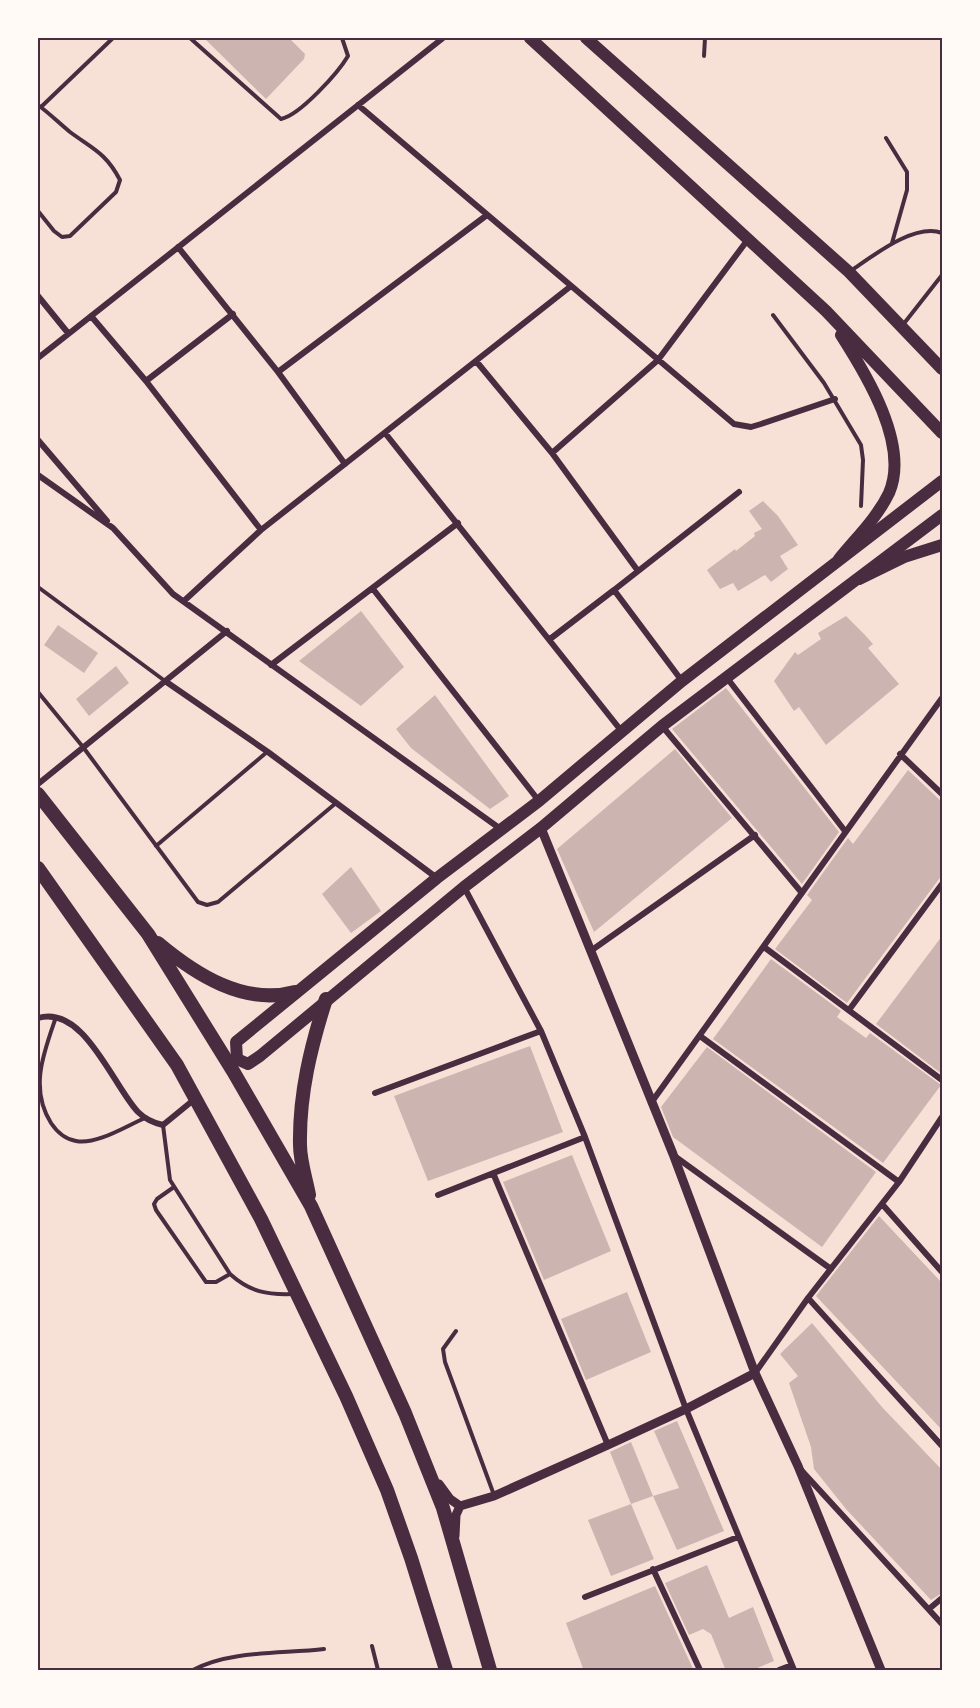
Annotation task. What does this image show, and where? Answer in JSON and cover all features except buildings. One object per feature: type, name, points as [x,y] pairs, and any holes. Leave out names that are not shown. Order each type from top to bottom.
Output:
[{"type":"highway","points":[[38,794],[148,934],[233,1071],[311,1206],[413,1434],[443,1508],[490,1671]]},
{"type":"highway","points":[[38,868],[122,984],[197,1098],[346,1396],[387,1490],[446,1671]]},
{"type":"highway","points":[[148,934],[184,963],[218,984],[253,993],[282,995],[295,992]]},
{"type":"highway","points":[[311,1206],[300,1147],[303,1091],[310,1050],[326,999]]},
{"type":"main road","points":[[530,38],[750,238],[826,311],[942,433]]},
{"type":"main road","points":[[586,38],[849,272],[942,369]]},
{"type":"main road","points":[[826,311],[878,400],[888,427],[894,453],[895,472],[886,498],[839,560]]},
{"type":"main road","points":[[918,344],[942,363]]},
{"type":"main road","points":[[942,481],[682,681],[623,733],[539,801],[437,878],[295,992],[236,1042],[235,1055],[239,1061],[248,1064],[260,1056],[326,999],[541,828],[662,726],[942,515]]},
{"type":"main road","points":[[859,579],[911,554],[942,545]]},
{"type":"street","points":[[38,357],[443,38]]},
{"type":"street","points":[[358,105],[734,424],[751,427],[834,399]]},
{"type":"street","points":[[278,372],[487,215]]},
{"type":"street","points":[[552,453],[658,360],[750,238]]},
{"type":"street","points":[[178,247],[278,372],[345,464]]},
{"type":"street","points":[[185,600],[261,530],[571,286]]},
{"type":"street","points":[[38,296],[68,333]]},
{"type":"street","points":[[146,381],[233,314]]},
{"type":"street","points":[[91,315],[146,381],[261,530]]},
{"type":"street","points":[[476,361],[552,453],[638,571]]},
{"type":"street","points":[[385,433],[623,733]]},
{"type":"street","points":[[38,440],[173,594],[185,600],[271,665],[502,830]]},
{"type":"street","points":[[38,475],[113,528]]},
{"type":"street","points":[[550,639],[739,492]]},
{"type":"street","points":[[271,665],[458,523]]},
{"type":"street","points":[[373,589],[539,801]]},
{"type":"street","points":[[614,591],[682,681]]},
{"type":"street","points":[[38,784],[227,631]]},
{"type":"street","points":[[727,678],[845,831]]},
{"type":"street","points":[[165,681],[268,752],[437,878]]},
{"type":"street","points":[[651,1103],[900,754],[941,704]]},
{"type":"street","points":[[662,726],[802,893]]},
{"type":"street","points":[[900,754],[942,794]]},
{"type":"street","points":[[541,828],[673,1154],[754,1373],[798,1466],[881,1671]]},
{"type":"street","points":[[592,950],[755,835]]},
{"type":"street","points":[[849,1010],[942,884]]},
{"type":"street","points":[[464,887],[541,1031],[585,1137],[686,1409],[793,1668],[779,1671]]},
{"type":"street","points":[[764,947],[942,1080]]},
{"type":"street","points":[[38,1018],[56,1016],[69,1023],[84,1036],[106,1064],[136,1111],[145,1118],[163,1125],[197,1098]]},
{"type":"street","points":[[375,1093],[541,1031]]},
{"type":"street","points":[[700,1036],[899,1182]]},
{"type":"street","points":[[460,1506],[494,1496],[608,1445],[686,1409],[754,1373],[808,1298],[899,1182],[942,1117]]},
{"type":"street","points":[[438,1196],[585,1137]]},
{"type":"street","points":[[673,1154],[831,1269]]},
{"type":"street","points":[[493,1173],[608,1445]]},
{"type":"street","points":[[882,1204],[942,1272]]},
{"type":"street","points":[[808,1298],[942,1446]]},
{"type":"street","points":[[413,1434],[421,1443],[442,1490],[460,1506]]},
{"type":"street","points":[[798,1466],[942,1624]]},
{"type":"street","points":[[455,1551],[455,1523],[460,1506]]},
{"type":"street","points":[[585,1597],[738,1537]]},
{"type":"street","points":[[653,1569],[700,1671]]},
{"type":"street","points":[[928,1609],[942,1598]]},
{"type":"lane","points":[[38,211],[54,231],[62,237],[70,236],[116,192],[120,180],[112,165],[99,150],[71,132],[39,106],[113,38]]},
{"type":"lane","points":[[190,38],[281,119],[294,114],[342,67],[348,56],[342,38]]},
{"type":"lane","points":[[704,57],[705,38]]},
{"type":"lane","points":[[886,138],[907,172],[906,190],[892,243]]},
{"type":"lane","points":[[849,272],[892,243],[933,229],[942,233]]},
{"type":"lane","points":[[902,327],[942,274]]},
{"type":"lane","points":[[773,315],[834,399],[861,445],[863,460],[861,506]]},
{"type":"lane","points":[[38,587],[165,681]]},
{"type":"lane","points":[[38,692],[198,902],[207,905],[218,902],[336,803]]},
{"type":"lane","points":[[156,846],[268,752]]},
{"type":"lane","points":[[56,1016],[44,1052],[38,1085],[44,1112],[54,1128],[63,1137],[77,1142],[95,1139],[145,1118]]},
{"type":"lane","points":[[163,1125],[168,1173],[174,1187],[231,1274],[242,1285],[259,1292],[296,1294]]},
{"type":"lane","points":[[174,1187],[157,1199],[154,1204],[156,1210],[206,1282],[216,1282],[231,1274]]},
{"type":"lane","points":[[456,1331],[443,1349],[445,1362],[494,1496]]},
{"type":"lane","points":[[372,1646],[378,1671]]},
{"type":"lane","points":[[193,1671],[207,1663],[228,1659],[324,1649]]}]
